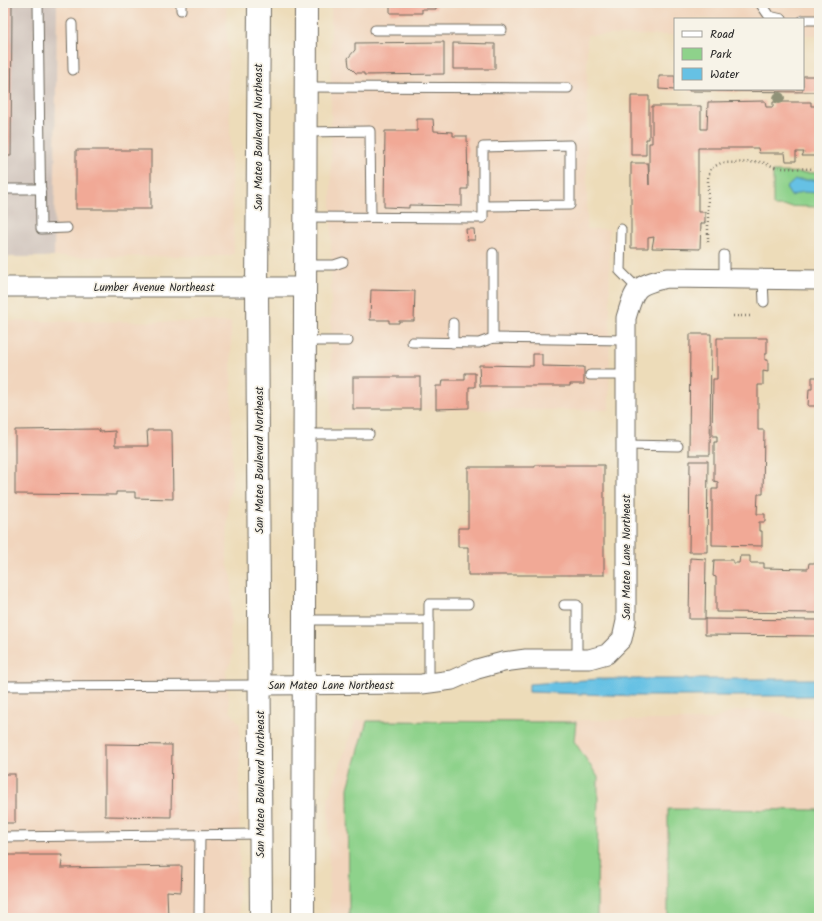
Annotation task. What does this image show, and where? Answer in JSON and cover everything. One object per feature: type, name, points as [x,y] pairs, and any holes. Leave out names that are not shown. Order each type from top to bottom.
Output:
[{"type":"main road","name":"San Mateo Boulevard Northeast","points":[[259,3],[257,287],[261,918]]},
{"type":"main road","points":[[303,918],[306,3]]},
{"type":"street","points":[[638,289],[649,282],[667,278],[819,280]]},
{"type":"street","name":"Lumber Avenue Northeast","points":[[3,286],[305,287]]},
{"type":"street","name":"San Mateo Lane Northeast","points":[[260,685],[429,683],[452,680],[477,669],[503,662],[526,659],[589,659],[607,654],[622,639],[626,621],[626,318],[632,296],[638,289]]},
{"type":"lane","points":[[38,3],[41,229],[67,228]]},
{"type":"lane","points":[[760,3],[769,16],[778,18]]},
{"type":"lane","points":[[804,20],[819,20]]},
{"type":"lane","points":[[72,24],[73,70]]},
{"type":"lane","points":[[375,30],[502,30]]},
{"type":"lane","points":[[305,87],[568,88]]},
{"type":"lane","points":[[305,132],[370,131],[371,217]]},
{"type":"lane","points":[[305,217],[482,218],[483,147],[570,145],[570,205],[483,206]]},
{"type":"lane","points":[[3,189],[41,189]]},
{"type":"lane","points":[[621,229],[620,271],[638,289]]},
{"type":"lane","points":[[493,253],[493,338]]},
{"type":"lane","points":[[724,255],[724,279]]},
{"type":"lane","points":[[304,265],[334,265],[343,262]]},
{"type":"lane","points":[[763,280],[764,302]]},
{"type":"lane","points":[[453,323],[453,343]]},
{"type":"lane","points":[[412,342],[479,343],[493,338],[626,340]]},
{"type":"lane","points":[[304,341],[348,341]]},
{"type":"lane","points":[[590,375],[626,376]]},
{"type":"lane","points":[[304,434],[369,434]]},
{"type":"lane","points":[[626,445],[678,446]]},
{"type":"lane","points":[[429,683],[429,604],[468,604]]},
{"type":"lane","points":[[564,605],[577,605],[577,659]]},
{"type":"lane","points":[[305,620],[429,620]]},
{"type":"lane","points":[[3,686],[260,685]]},
{"type":"lane","points":[[199,918],[200,834]]},
{"type":"lane","points":[[3,837],[261,834]]},
{"type":"path","points":[[708,242],[708,177],[711,168],[721,163],[762,162],[776,168],[819,169]]},
{"type":"path","points":[[733,316],[753,316]]},
{"type":"shaded area","points":[[3,3],[57,3],[54,257],[3,257]]},
{"type":"shaded area","points":[[57,3],[226,3],[234,253],[229,256],[54,257]]},
{"type":"shaded area","points":[[331,3],[819,3],[819,35],[804,35],[804,18],[674,18],[674,35],[587,35],[587,229],[609,229],[609,410],[368,409],[368,423],[366,425],[331,424]]},
{"type":"shaded area","points":[[3,321],[231,322],[232,486],[228,500],[227,562],[232,578],[230,643],[233,652],[231,662],[226,670],[230,711],[240,724],[239,918],[3,918]]},
{"type":"shaded area","points":[[747,710],[774,712],[796,719],[819,719],[819,918],[330,918],[328,799],[356,720],[711,720],[735,711]]},
{"type":"green space","points":[[773,172],[819,173],[819,207],[773,206]]},
{"type":"green space","points":[[367,721],[576,722],[574,741],[598,777],[597,918],[349,918],[348,788]]},
{"type":"green space","points":[[668,809],[819,810],[819,918],[668,918]]},
{"type":"water","points":[[795,180],[819,180],[819,193],[802,192],[791,196],[786,188]]},
{"type":"water","points":[[599,679],[819,679],[819,696],[635,696],[529,692],[529,684]]},
{"type":"building","points":[[3,3],[12,3],[11,156],[3,156]]},
{"type":"building","points":[[390,3],[436,3],[436,9],[422,9],[422,13],[390,13]]},
{"type":"building","points":[[444,42],[444,74],[364,75],[364,73],[356,73],[349,66],[348,58],[355,50],[355,43]]},
{"type":"building","points":[[453,43],[495,44],[495,69],[453,69]]},
{"type":"building","points":[[659,76],[674,76],[674,90],[659,89]]},
{"type":"building","points":[[804,76],[819,76],[819,92],[689,91],[804,90]]},
{"type":"building","points":[[631,96],[649,96],[649,139],[646,139],[646,155],[631,155]]},
{"type":"building","points":[[765,101],[766,107],[773,107],[773,102],[811,102],[811,106],[819,106],[819,162],[817,162],[817,156],[802,156],[804,152],[796,152],[796,161],[786,161],[785,153],[759,153],[758,148],[698,148],[698,212],[705,212],[705,223],[701,223],[700,249],[652,248],[654,237],[648,238],[648,248],[631,248],[631,163],[648,163],[649,185],[649,143],[652,143],[652,106],[701,106],[701,129],[707,129],[708,102]]},
{"type":"building","points":[[417,119],[433,119],[434,131],[453,132],[453,136],[467,136],[468,189],[462,189],[462,206],[409,205],[409,208],[384,207],[385,131],[417,131]]},
{"type":"building","points":[[76,150],[151,150],[151,209],[76,209]]},
{"type":"building","points":[[466,229],[474,229],[475,240],[467,240]]},
{"type":"building","points":[[371,290],[415,291],[414,321],[389,323],[389,320],[370,320]]},
{"type":"building","points":[[690,334],[711,334],[710,455],[689,455]]},
{"type":"building","points":[[717,338],[767,338],[767,354],[765,354],[765,360],[768,360],[768,372],[763,371],[763,385],[758,385],[758,430],[764,430],[763,494],[758,494],[757,514],[765,514],[765,522],[759,522],[759,531],[762,531],[762,546],[712,545],[712,489],[718,489],[718,482],[714,481],[714,442],[717,442],[717,436],[712,436],[713,379],[717,379]]},
{"type":"building","points":[[533,354],[542,354],[542,366],[584,367],[584,384],[570,384],[570,386],[480,386],[479,365],[533,366]]},
{"type":"building","points":[[465,373],[475,373],[475,387],[469,387],[469,408],[436,409],[436,386],[442,386],[443,380],[465,380]]},
{"type":"building","points":[[353,377],[420,377],[420,409],[353,409]]},
{"type":"building","points":[[812,377],[819,377],[819,406],[808,406],[809,389],[812,389]]},
{"type":"building","points":[[98,429],[100,432],[115,431],[115,446],[148,446],[147,430],[171,430],[173,499],[135,498],[135,492],[116,492],[116,495],[15,494],[15,430]]},
{"type":"building","points":[[690,461],[708,461],[707,552],[689,552]]},
{"type":"building","points":[[535,465],[604,465],[604,575],[468,575],[468,547],[458,547],[458,528],[468,528],[468,467],[535,467]]},
{"type":"building","points":[[740,556],[750,556],[750,563],[764,563],[764,568],[808,569],[809,563],[819,563],[819,613],[716,612],[716,577],[713,576],[714,560],[733,560],[733,563],[739,563]]},
{"type":"building","points":[[690,558],[706,559],[705,619],[689,619]]},
{"type":"building","points":[[705,619],[819,620],[819,636],[705,635]]},
{"type":"building","points":[[105,744],[172,745],[171,817],[105,816]]},
{"type":"building","points":[[3,774],[15,774],[15,823],[3,823]]},
{"type":"building","points":[[3,855],[63,855],[61,868],[182,866],[181,892],[167,891],[168,918],[3,918]]}]
